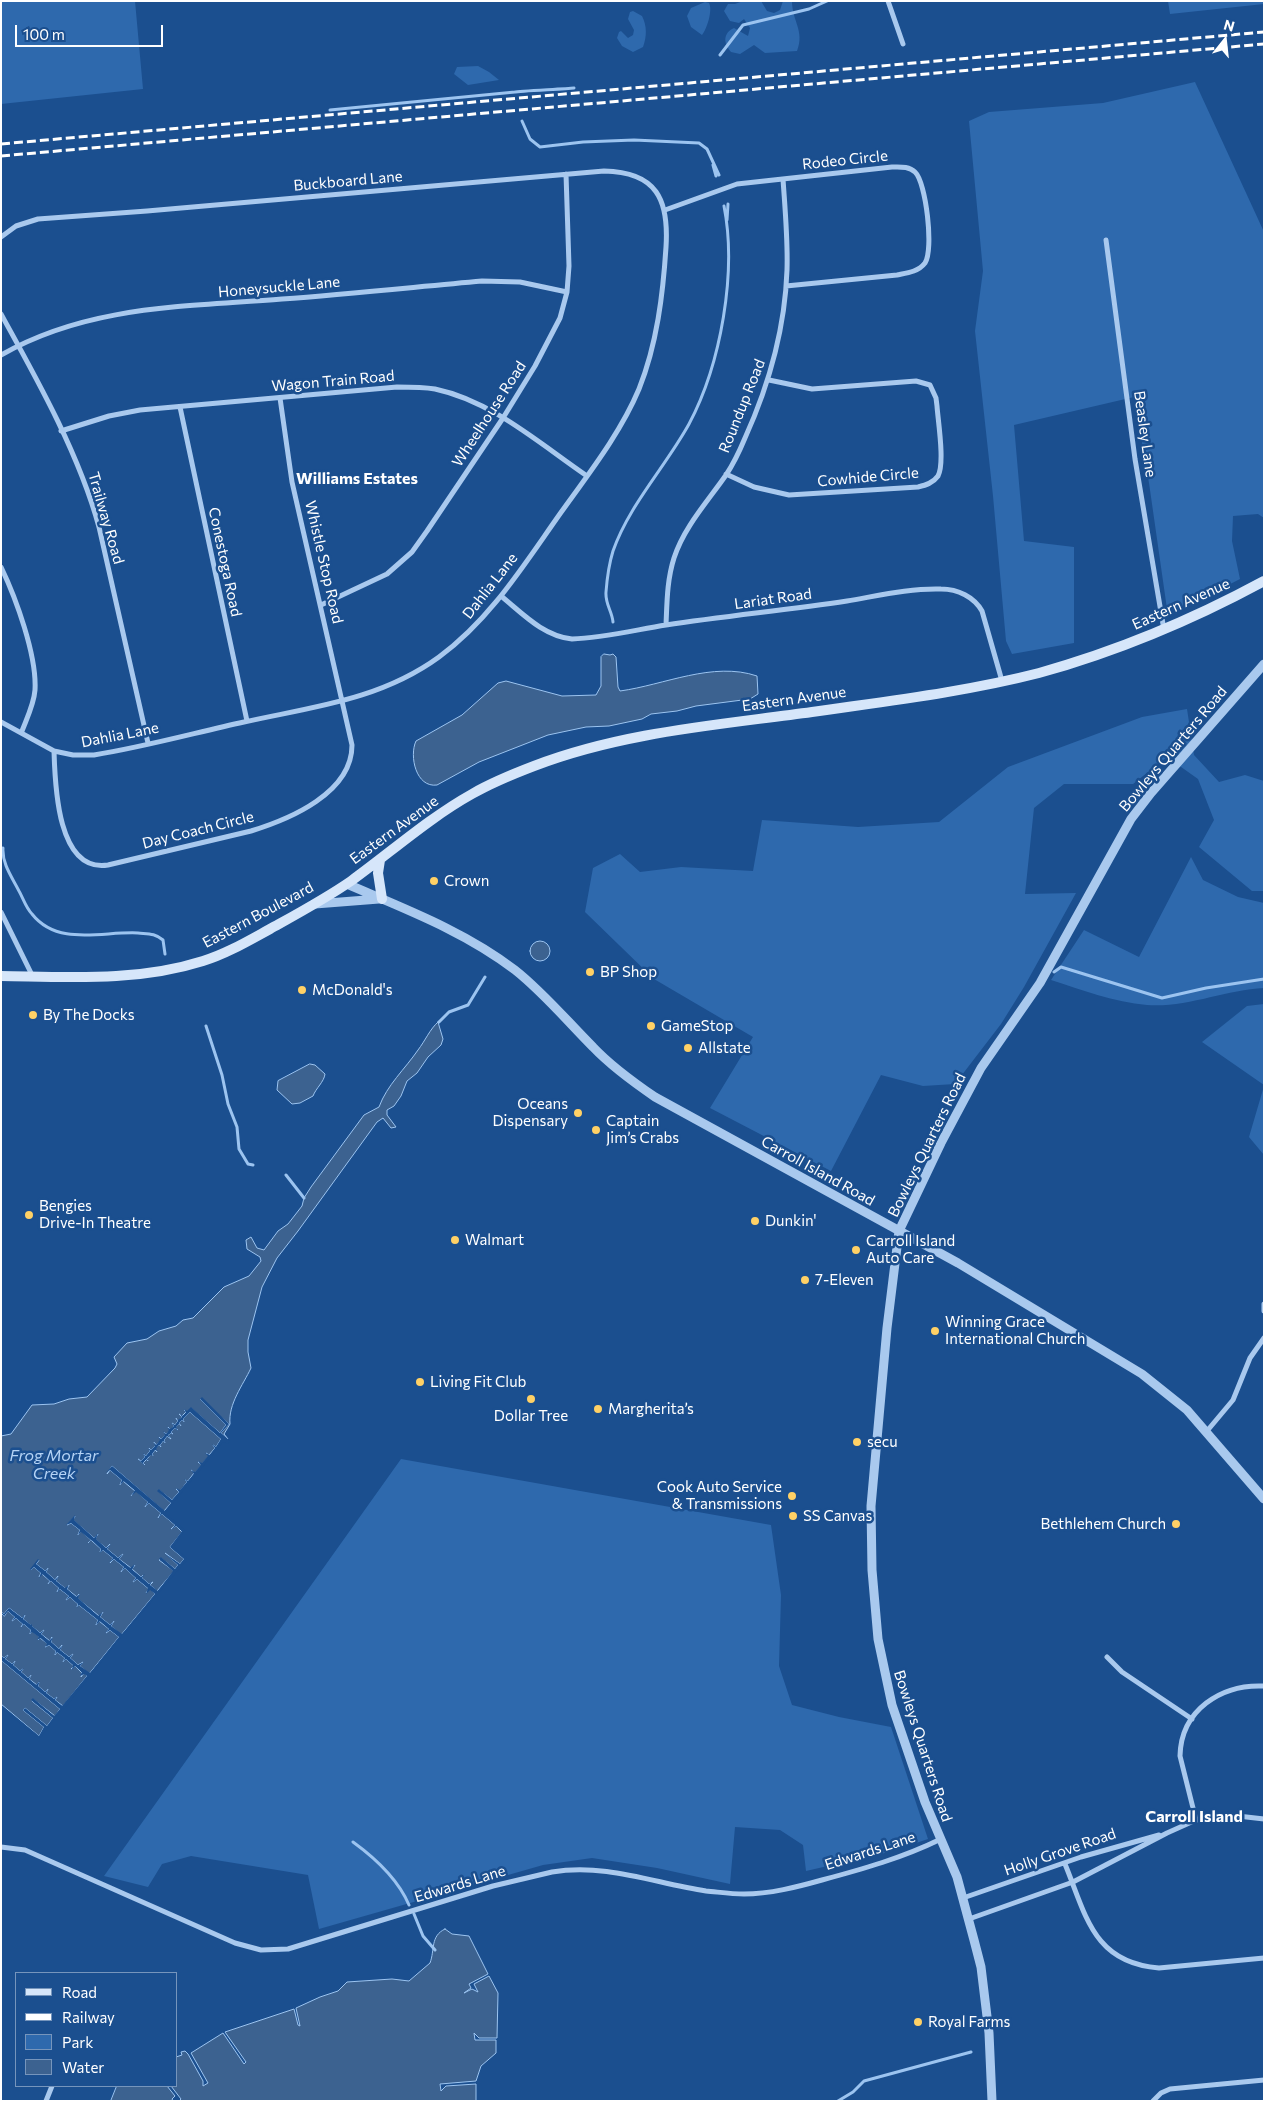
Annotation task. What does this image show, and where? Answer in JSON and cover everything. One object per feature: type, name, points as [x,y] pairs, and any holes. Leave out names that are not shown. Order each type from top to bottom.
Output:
[{"type":"main road","name":"Eastern Avenue","points":[[347,884],[421,828],[474,793],[532,767],[581,750],[654,734],[912,697],[1002,681],[1088,658],[1164,631],[1202,614],[1264,581]]},
{"type":"main road","points":[[380,860],[378,873],[382,899]]},
{"type":"main road","name":"Eastern Boulevard","points":[[1,976],[127,976],[187,966],[212,958],[249,940],[347,884]]},
{"type":"street","points":[[888,1],[903,44]]},
{"type":"street","name":"Rodeo Circle","points":[[665,210],[737,184],[892,167],[903,167],[913,170],[920,178],[929,249],[924,265],[911,272],[786,286]]},
{"type":"street","name":"Buckboard Lane","points":[[1,237],[16,226],[38,219],[611,171],[632,175],[650,185],[659,196],[665,210]]},
{"type":"street","name":"Wheelhouse Road","points":[[321,605],[387,574],[412,552],[503,418],[535,366],[560,318],[567,292],[569,256],[566,174]]},
{"type":"street","name":"Roundup Road","points":[[666,625],[669,578],[674,557],[686,534],[726,474],[745,438],[769,380],[778,342],[786,286],[787,256],[783,179]]},
{"type":"street","name":"Dahlia Lane","points":[[1,722],[54,751],[73,756],[94,755],[342,702],[398,682],[419,670],[469,632],[501,596],[587,476],[632,405],[647,364],[659,313],[664,278],[665,210]]},
{"type":"street","name":"Beasley Lane","points":[[1106,240],[1136,460],[1164,631]]},
{"type":"street","name":"Honeysuckle Lane","points":[[1,355],[18,345],[68,326],[128,312],[482,281],[520,282],[567,292]]},
{"type":"street","name":"Trailway Road","points":[[1,314],[73,453],[93,507],[148,743]]},
{"type":"street","name":"Cowhide Circle","points":[[726,474],[762,489],[795,496],[918,487],[932,482],[938,474],[941,462],[936,398],[930,385],[916,381],[812,389],[769,380]]},
{"type":"street","name":"Wagon Train Road","points":[[61,432],[126,412],[391,387],[423,387],[466,399],[503,418],[587,476]]},
{"type":"street","name":"Whistle Stop Road","points":[[280,398],[292,482],[342,702]]},
{"type":"street","name":"Conestoga Road","points":[[180,407],[247,721]]},
{"type":"street","points":[[1,567],[25,632],[34,676],[34,695],[22,732]]},
{"type":"street","name":"Lariat Road","points":[[501,596],[538,626],[550,633],[567,638],[595,636],[942,589],[959,592],[977,604],[982,611],[1002,681]]},
{"type":"street","name":"Bowleys Quarters Road","points":[[992,2101],[992,2059],[981,1967],[963,1898],[925,1802],[885,1675],[878,1639],[872,1570],[872,1506],[887,1328],[899,1232],[941,1144],[981,1068],[1040,983],[1131,819],[1151,793],[1264,664]]},
{"type":"street","name":"Day Coach Circle","points":[[54,751],[58,802],[67,836],[73,849],[84,861],[102,866],[251,831],[285,819],[306,808],[336,784],[349,768],[352,745],[342,702]]},
{"type":"street","name":"Carroll Island Road","points":[[347,884],[445,926],[498,958],[540,992],[608,1061],[655,1097],[1000,1288],[1142,1374],[1172,1396],[1207,1431],[1264,1498]]},
{"type":"street","points":[[314,904],[382,899]]},
{"type":"street","points":[[1,912],[34,977]]},
{"type":"street","points":[[1264,1304],[1264,1311]]},
{"type":"street","points":[[1207,1431],[1233,1400],[1250,1358],[1264,1338]]},
{"type":"street","points":[[1107,1657],[1122,1672],[1192,1719]]},
{"type":"street","points":[[1196,1820],[1180,1756],[1182,1739],[1192,1719],[1199,1708],[1218,1694],[1241,1687],[1264,1686]]},
{"type":"street","name":"Holly Grove Road","points":[[969,1919],[1073,1882],[1196,1820],[1229,1815],[1264,1819]]},
{"type":"street","name":"Holly Grove Road","points":[[963,1898],[1121,1844],[1167,1833]]},
{"type":"street","name":"Edwards Lane","points":[[1,1847],[25,1850],[235,1943],[249,1948],[272,1950],[308,1944],[493,1886],[567,1870],[602,1870],[706,1890],[745,1894],[798,1886],[854,1873],[916,1851],[941,1839]]},
{"type":"street","points":[[1,1841],[8,1847]]},
{"type":"street","points":[[1065,1864],[1097,1939],[1110,1952],[1130,1962],[1158,1968],[1264,1958]]},
{"type":"street","points":[[1153,2101],[1161,2093],[1170,2089],[1264,2080]]},
{"type":"street","points":[[46,2101],[52,2087]]},
{"type":"green space","points":[[1,1],[135,1],[143,89],[1,104]]},
{"type":"green space","points":[[743,1],[761,1],[767,11],[774,13],[780,10],[783,1],[792,1],[800,38],[797,51],[765,53],[754,45],[740,54],[731,52],[728,49],[726,35],[734,28],[748,36],[750,28],[744,19],[739,23],[730,21],[724,11],[728,4]]},
{"type":"green space","points":[[1168,1],[1264,1],[1264,4],[1170,14]]},
{"type":"green space","points":[[705,2],[709,3],[710,15],[702,35],[691,27],[687,16],[691,8]]},
{"type":"green space","points":[[633,11],[642,16],[646,31],[643,47],[633,52],[622,46],[617,38],[621,31],[628,38],[633,35],[634,30],[628,19],[630,12]]},
{"type":"green space","points":[[478,66],[499,80],[468,85],[454,74],[457,67]]},
{"type":"green space","points":[[1195,82],[1264,232],[1264,518],[1258,514],[1233,516],[1232,541],[1240,579],[1168,616],[1149,483],[1134,397],[1014,425],[1024,541],[1074,547],[1074,643],[1012,654],[1006,641],[975,331],[983,271],[969,121],[989,112],[1103,103]]},
{"type":"green space","points":[[1187,709],[1194,755],[1219,782],[1245,775],[1264,781],[1264,891],[1252,891],[1199,847],[1214,820],[1198,779],[1167,757],[1133,784],[1064,784],[1034,808],[1025,894],[1076,893],[1024,987],[1001,1024],[955,1084],[923,1086],[881,1075],[831,1171],[710,1108],[753,1037],[654,979],[585,912],[593,868],[620,854],[640,872],[681,867],[753,871],[762,820],[858,827],[939,822],[1008,767],[1142,717]]},
{"type":"green space","points":[[1191,857],[1203,880],[1238,897],[1264,903],[1264,988],[1249,989],[1176,1004],[1147,1005],[1086,992],[1051,980],[1084,930],[1139,957]]},
{"type":"green space","points":[[1264,1004],[1264,1085],[1202,1042],[1247,1006]]},
{"type":"green space","points":[[1264,1086],[1264,1155],[1249,1137]]},
{"type":"green space","points":[[401,1459],[771,1525],[781,1595],[779,1666],[792,1705],[839,1717],[891,1727],[928,1839],[889,1852],[806,1871],[803,1845],[780,1830],[735,1827],[730,1884],[657,1868],[592,1858],[543,1865],[319,1929],[308,1875],[191,1856],[162,1864],[148,1887],[104,1876]]},
{"type":"water","points":[[604,654],[613,654],[616,657],[618,687],[620,691],[689,676],[723,671],[757,676],[758,694],[750,699],[651,714],[642,719],[609,726],[586,727],[548,735],[479,762],[437,785],[430,785],[424,782],[419,776],[413,755],[416,741],[462,715],[498,683],[506,681],[562,696],[596,695],[601,686],[601,657]]},
{"type":"water","points":[[540,941],[547,944],[550,951],[547,958],[540,961],[533,958],[530,951],[533,944]]},
{"type":"water","name":"Frog Mortar Creek","points":[[438,1022],[443,1039],[441,1045],[428,1057],[417,1073],[407,1081],[401,1096],[394,1106],[387,1110],[387,1115],[396,1127],[391,1128],[383,1118],[377,1122],[277,1258],[262,1287],[248,1340],[251,1368],[231,1409],[230,1424],[224,1434],[228,1439],[221,1433],[229,1424],[200,1399],[226,1425],[220,1433],[191,1408],[187,1412],[184,1410],[186,1412],[182,1416],[179,1414],[182,1417],[175,1425],[172,1423],[174,1426],[166,1434],[164,1432],[166,1435],[161,1439],[159,1437],[161,1440],[151,1450],[149,1448],[150,1451],[146,1456],[144,1454],[145,1457],[141,1461],[138,1459],[145,1465],[143,1463],[151,1454],[153,1456],[152,1454],[155,1450],[157,1452],[155,1449],[159,1445],[161,1447],[160,1445],[163,1441],[165,1443],[164,1440],[167,1436],[171,1439],[168,1435],[173,1434],[171,1432],[175,1428],[178,1430],[175,1427],[179,1424],[181,1426],[179,1423],[182,1420],[184,1422],[183,1419],[190,1412],[221,1439],[216,1447],[213,1445],[215,1448],[209,1455],[206,1453],[209,1456],[202,1464],[198,1462],[202,1465],[195,1473],[191,1470],[194,1473],[188,1481],[185,1480],[187,1482],[180,1491],[176,1489],[179,1492],[172,1500],[158,1491],[171,1503],[164,1511],[112,1466],[107,1474],[110,1470],[122,1480],[120,1485],[123,1481],[135,1491],[131,1496],[136,1491],[148,1502],[145,1507],[149,1503],[161,1513],[158,1518],[162,1514],[175,1525],[171,1529],[176,1526],[182,1532],[170,1547],[184,1559],[180,1564],[165,1553],[178,1565],[175,1569],[161,1558],[159,1560],[174,1571],[157,1591],[150,1585],[153,1582],[149,1584],[142,1578],[143,1575],[141,1577],[132,1569],[135,1565],[131,1568],[119,1559],[123,1554],[118,1558],[107,1549],[110,1544],[106,1548],[95,1539],[98,1534],[94,1538],[73,1520],[75,1516],[67,1525],[71,1523],[80,1530],[78,1535],[81,1531],[101,1549],[100,1552],[103,1550],[113,1558],[110,1563],[114,1559],[124,1567],[121,1572],[125,1568],[136,1578],[133,1582],[137,1579],[149,1589],[146,1593],[150,1589],[155,1594],[121,1635],[111,1626],[114,1621],[110,1625],[100,1617],[103,1612],[99,1616],[77,1598],[79,1594],[77,1597],[67,1589],[69,1585],[66,1589],[56,1581],[58,1576],[55,1580],[46,1572],[48,1568],[45,1571],[36,1564],[39,1560],[31,1570],[34,1567],[41,1573],[39,1577],[42,1574],[50,1581],[48,1584],[51,1581],[59,1588],[57,1592],[60,1589],[69,1596],[66,1600],[70,1597],[78,1604],[77,1607],[79,1605],[98,1620],[96,1625],[99,1621],[109,1629],[106,1633],[110,1630],[119,1637],[89,1674],[80,1666],[83,1662],[78,1665],[70,1658],[73,1654],[69,1657],[60,1650],[62,1645],[59,1649],[51,1642],[52,1637],[50,1641],[41,1634],[44,1630],[40,1633],[23,1619],[25,1615],[22,1618],[9,1608],[4,1614],[1,1612],[1,1436],[11,1434],[32,1405],[54,1404],[69,1399],[87,1397],[115,1368],[117,1364],[114,1357],[127,1343],[147,1339],[159,1331],[176,1326],[183,1320],[193,1318],[224,1287],[249,1276],[261,1261],[260,1257],[247,1249],[246,1240],[251,1237],[257,1248],[264,1250],[278,1231],[288,1224],[302,1206],[304,1198],[311,1187],[364,1115],[379,1107],[391,1084]]},
{"type":"water","points":[[310,1064],[315,1065],[325,1074],[323,1080],[313,1096],[300,1103],[292,1104],[277,1090],[278,1081]]},
{"type":"water","points":[[8,1611],[15,1617],[12,1621],[16,1618],[23,1624],[21,1627],[24,1624],[31,1630],[30,1634],[32,1631],[40,1637],[38,1640],[40,1638],[48,1644],[45,1647],[49,1645],[56,1651],[55,1655],[57,1652],[65,1658],[63,1662],[66,1659],[74,1666],[71,1669],[75,1666],[82,1673],[81,1677],[84,1673],[87,1676],[63,1706],[55,1700],[57,1697],[54,1699],[46,1693],[48,1689],[45,1692],[38,1686],[39,1682],[37,1685],[29,1679],[31,1675],[28,1678],[21,1672],[23,1669],[20,1671],[13,1665],[15,1661],[12,1664],[5,1659],[8,1655],[4,1658],[1,1656],[1,1613],[4,1616]]},
{"type":"water","points":[[1,1660],[60,1709],[55,1716],[33,1699],[32,1701],[53,1718],[47,1726],[25,1708],[23,1710],[44,1727],[39,1736],[1,1704]]},
{"type":"water","points":[[445,1929],[452,1934],[469,1936],[488,1974],[469,1984],[471,1988],[464,1993],[472,1989],[478,1992],[474,1984],[489,1976],[498,1993],[497,2038],[479,2038],[474,2033],[475,2040],[496,2040],[496,2053],[481,2066],[476,2081],[440,2084],[441,2091],[446,2086],[476,2084],[476,2101],[179,2101],[181,2099],[172,2087],[178,2087],[178,2056],[182,2055],[181,2052],[185,2051],[188,2054],[203,2081],[203,2086],[208,2083],[191,2053],[223,2033],[244,2064],[246,2062],[225,2032],[294,2009],[298,2025],[300,2026],[296,2008],[338,1991],[347,1982],[392,1979],[409,1981],[430,1963],[435,1939]]},
{"type":"water","points":[[117,2087],[168,2087],[175,2096],[172,2099],[173,2101],[111,2101]]},
{"type":"pier","points":[[202,1397],[229,1424],[221,1433],[230,1441],[228,1444],[223,1442],[165,1513],[185,1530],[174,1547],[187,1560],[121,1637],[41,1737],[38,1738],[1,1708],[1,1705],[39,1736],[44,1727],[23,1710],[25,1708],[47,1726],[53,1718],[31,1700],[33,1698],[54,1716],[60,1709],[1,1660],[1,1656],[4,1658],[8,1655],[5,1659],[12,1664],[15,1661],[13,1665],[20,1671],[24,1668],[21,1672],[28,1678],[31,1675],[29,1679],[36,1685],[40,1681],[38,1686],[45,1692],[48,1689],[46,1693],[54,1699],[57,1696],[55,1700],[62,1706],[87,1676],[84,1674],[80,1676],[82,1672],[75,1666],[72,1670],[73,1665],[66,1659],[63,1662],[65,1658],[57,1652],[55,1655],[56,1651],[49,1645],[45,1647],[47,1644],[41,1638],[37,1640],[39,1637],[32,1632],[30,1634],[31,1630],[24,1624],[21,1628],[23,1624],[16,1618],[12,1621],[15,1617],[8,1611],[4,1616],[1,1612],[4,1614],[9,1608],[22,1618],[25,1614],[23,1619],[32,1624],[40,1633],[44,1630],[41,1634],[49,1641],[53,1637],[51,1642],[59,1649],[63,1645],[60,1650],[69,1657],[73,1654],[70,1658],[78,1665],[84,1662],[80,1666],[90,1673],[119,1637],[110,1630],[105,1633],[109,1629],[100,1621],[96,1625],[98,1620],[79,1605],[77,1608],[78,1604],[70,1597],[66,1600],[69,1596],[60,1589],[57,1593],[59,1588],[51,1581],[48,1584],[50,1581],[43,1574],[39,1578],[41,1573],[34,1567],[30,1569],[38,1559],[36,1564],[45,1571],[48,1568],[46,1572],[55,1580],[59,1576],[56,1581],[65,1588],[69,1585],[67,1589],[76,1597],[80,1594],[78,1598],[98,1616],[103,1612],[100,1617],[110,1625],[114,1621],[111,1626],[122,1634],[155,1594],[150,1590],[146,1594],[148,1588],[137,1579],[133,1582],[136,1578],[125,1568],[121,1572],[124,1567],[114,1559],[109,1563],[113,1558],[103,1550],[100,1553],[101,1549],[92,1540],[88,1543],[91,1540],[81,1532],[78,1535],[80,1530],[71,1523],[66,1525],[75,1515],[74,1520],[94,1538],[98,1533],[96,1539],[106,1548],[111,1544],[107,1549],[118,1558],[123,1554],[119,1559],[130,1568],[135,1564],[132,1570],[141,1577],[145,1574],[142,1578],[149,1584],[152,1581],[150,1585],[158,1591],[173,1571],[159,1559],[161,1557],[175,1569],[178,1565],[164,1553],[180,1564],[184,1559],[170,1547],[182,1531],[176,1526],[171,1530],[175,1525],[162,1514],[158,1519],[161,1513],[149,1503],[145,1507],[148,1502],[136,1492],[131,1496],[135,1490],[124,1481],[120,1485],[122,1480],[110,1470],[106,1473],[112,1466],[165,1511],[171,1503],[157,1491],[159,1489],[172,1500],[179,1492],[176,1488],[180,1490],[187,1482],[184,1479],[188,1481],[194,1474],[191,1470],[195,1472],[201,1465],[198,1461],[202,1463],[208,1456],[205,1453],[210,1455],[215,1448],[212,1444],[216,1447],[221,1439],[190,1412],[183,1419],[184,1422],[182,1420],[179,1423],[181,1426],[179,1424],[176,1427],[178,1431],[175,1428],[171,1432],[173,1435],[171,1433],[168,1435],[171,1438],[167,1436],[164,1440],[165,1443],[163,1441],[160,1445],[162,1447],[159,1445],[156,1449],[158,1451],[155,1450],[152,1454],[153,1456],[151,1455],[147,1458],[149,1461],[146,1459],[143,1463],[145,1466],[138,1459],[141,1461],[145,1457],[143,1453],[146,1456],[150,1451],[148,1448],[151,1450],[155,1446],[154,1442],[156,1445],[160,1440],[158,1437],[161,1439],[165,1435],[163,1431],[166,1434],[169,1430],[167,1427],[170,1429],[174,1426],[171,1423],[175,1425],[178,1421],[176,1418],[178,1420],[182,1417],[180,1414],[183,1416],[186,1413],[184,1409],[187,1411],[191,1407],[220,1433],[226,1425],[200,1399]]},
{"type":"waterway","points":[[720,55],[743,25],[809,9],[827,1]]},
{"type":"waterway","points":[[330,110],[574,88]]},
{"type":"waterway","points":[[522,121],[530,139],[540,147],[583,142],[634,140],[699,143],[707,149],[719,175]]},
{"type":"waterway","points":[[713,165],[716,176]]},
{"type":"waterway","points":[[727,220],[728,204]]},
{"type":"waterway","points":[[613,622],[606,596],[608,572],[613,551],[628,518],[689,424],[710,374],[718,346],[727,288],[729,259],[728,232],[724,206]]},
{"type":"waterway","points":[[3,848],[6,865],[26,906],[43,924],[55,931],[68,934],[151,934],[163,940],[165,954]]},
{"type":"waterway","points":[[1054,972],[1061,967],[1162,998],[1206,988],[1264,979]]},
{"type":"waterway","name":"Frog Mortar Creek","points":[[439,1022],[449,1012],[468,1005],[485,977]]},
{"type":"waterway","points":[[206,1026],[222,1075],[228,1104],[237,1127],[239,1149],[248,1164],[253,1165]]},
{"type":"waterway","points":[[286,1175],[304,1198]]},
{"type":"waterway","points":[[353,1842],[385,1870],[399,1886],[409,1905]]},
{"type":"waterway","points":[[414,1914],[423,1936],[435,1950]]},
{"type":"waterway","points":[[838,2101],[853,2092],[864,2081],[971,2052]]},
{"type":"railway","points":[[1,144],[1264,32]]},
{"type":"railway","points":[[1,156],[1264,44]]},
{"type":"place","name":"Crown","points":[[434,881]]},
{"type":"place","name":"BP Shop","points":[[590,972]]},
{"type":"place","name":"McDonald's","points":[[302,990]]},
{"type":"place","name":"By The Docks","points":[[33,1015]]},
{"type":"place","name":"GameStop","points":[[651,1026]]},
{"type":"place","name":"Allstate","points":[[688,1048]]},
{"type":"place","name":"Oceans Dispensary","points":[[578,1113]]},
{"type":"place","name":"Captain Jim’s Crabs","points":[[596,1130]]},
{"type":"place","name":"Bengies Drive-In Theatre","points":[[29,1215]]},
{"type":"place","name":"Dunkin'","points":[[755,1221]]},
{"type":"place","name":"Walmart","points":[[455,1240]]},
{"type":"place","name":"Carroll Island Auto Care","points":[[856,1250]]},
{"type":"place","name":"7-Eleven","points":[[805,1280]]},
{"type":"place","name":"Winning Grace International Church","points":[[935,1331]]},
{"type":"place","name":"Living Fit Club","points":[[420,1382]]},
{"type":"place","name":"Dollar Tree","points":[[531,1399]]},
{"type":"place","name":"Margherita’s","points":[[598,1409]]},
{"type":"place","name":"secu","points":[[857,1442]]},
{"type":"place","name":"Cook Auto Service & Transmissions","points":[[792,1496]]},
{"type":"place","name":"SS Canvas","points":[[793,1516]]},
{"type":"place","name":"Bethlehem Church","points":[[1176,1524]]},
{"type":"place","name":"Royal Farms","points":[[918,2022]]},
{"type":"district","name":"Williams Estates","points":[[357,479]]},
{"type":"district","name":"Carroll Island","points":[[1194,1817]]}]
